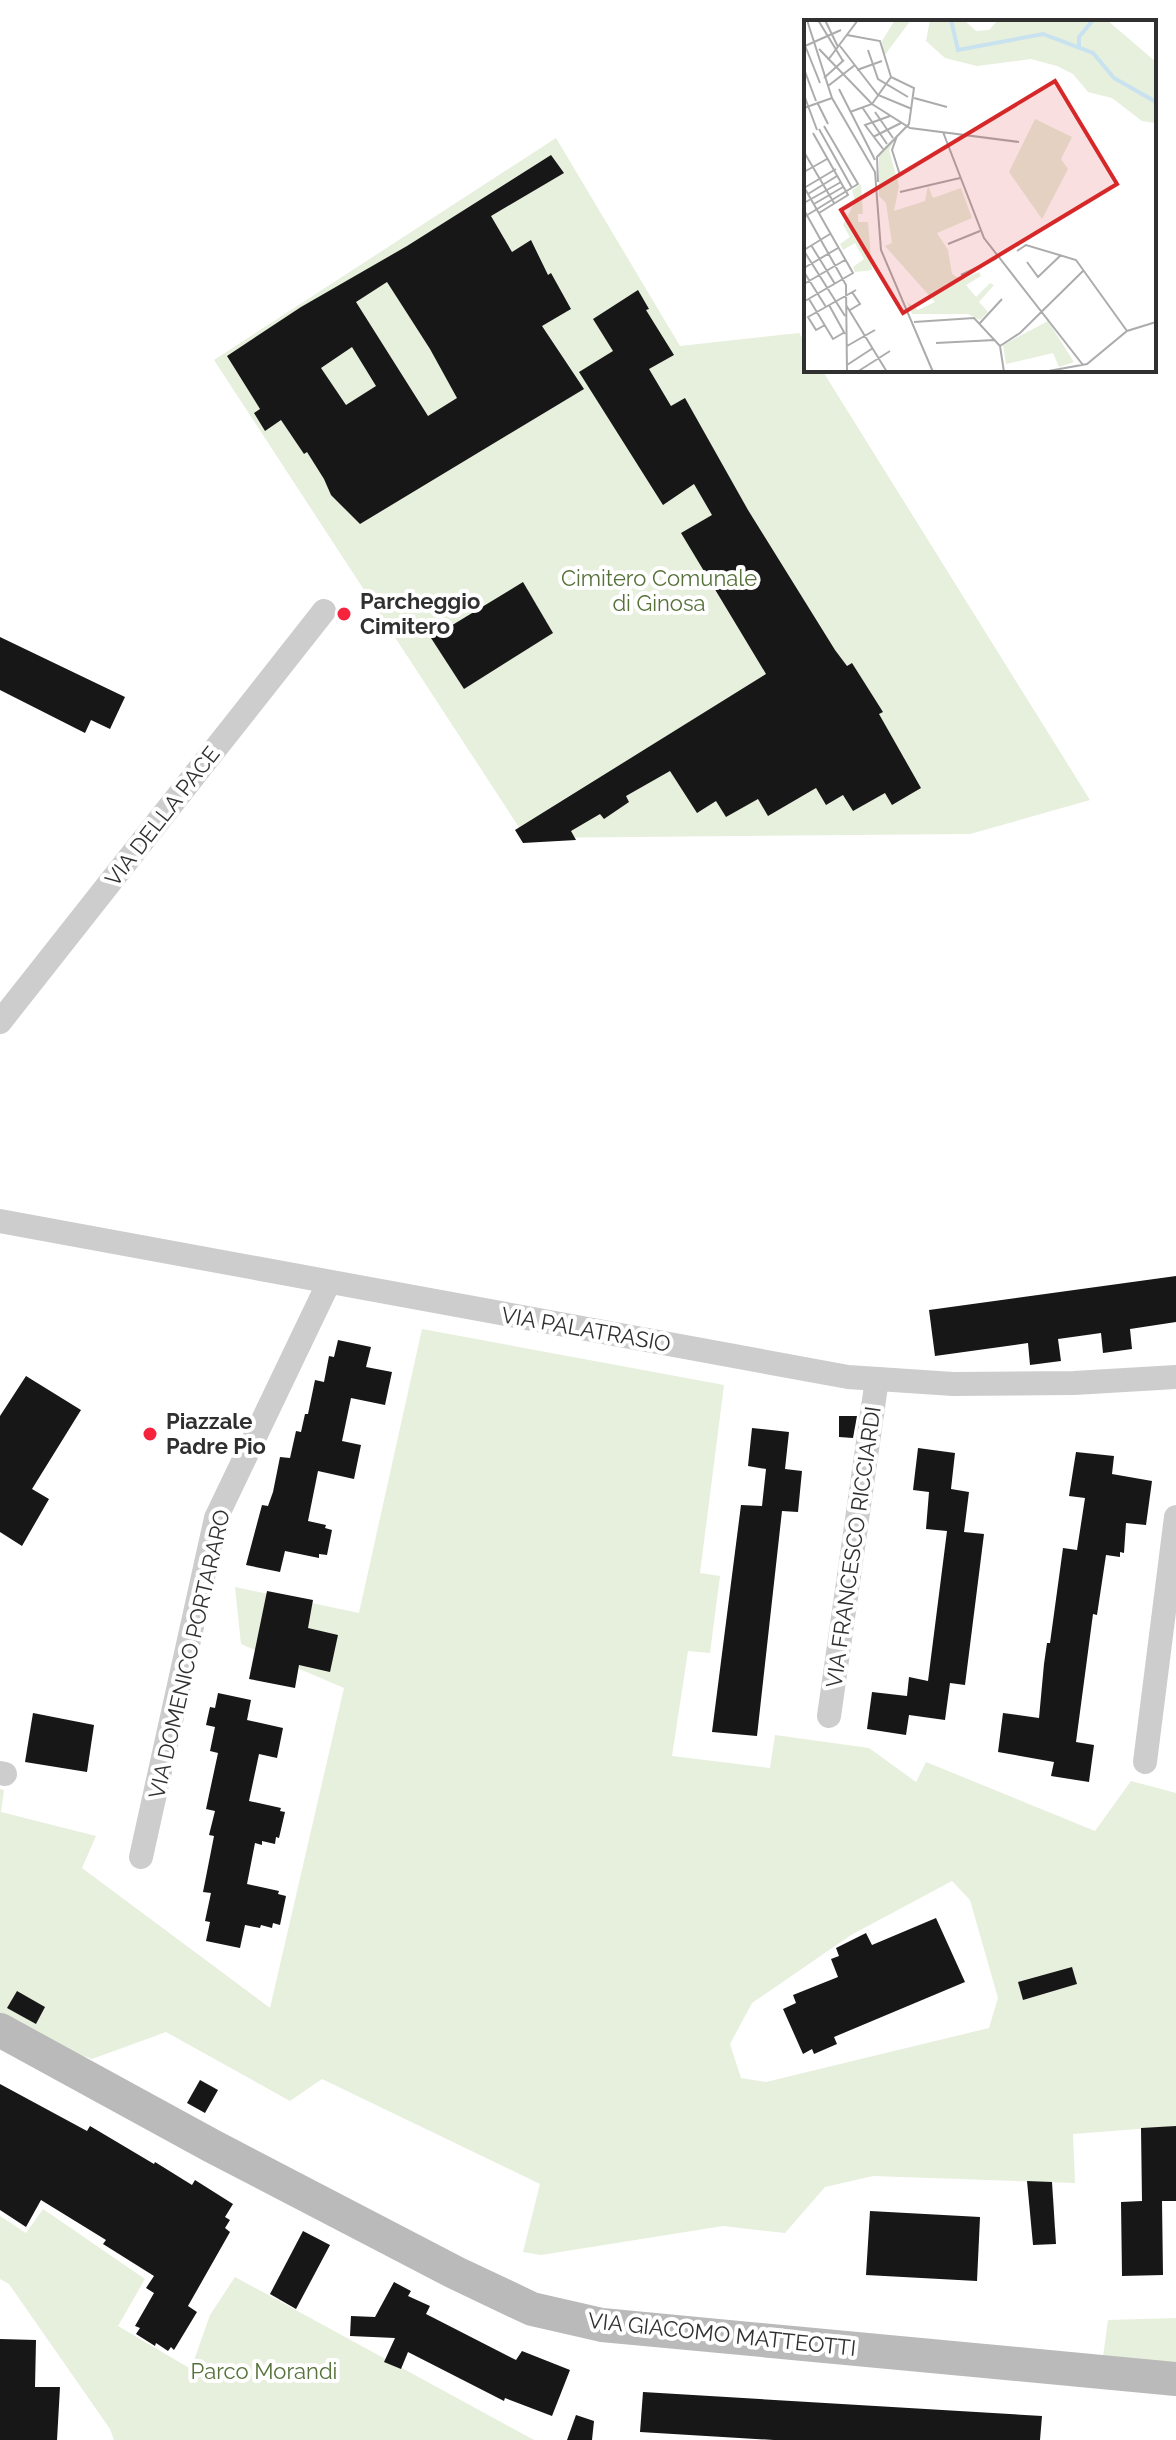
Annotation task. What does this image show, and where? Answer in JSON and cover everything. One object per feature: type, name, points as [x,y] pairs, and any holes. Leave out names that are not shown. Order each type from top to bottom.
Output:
[{"type":"street","name":"VIA DELLA PACE","points":[[0,1022],[324,611]]},
{"type":"street","name":"VIA PALATRASIO","points":[[0,1221],[848,1377],[983,1384],[1176,1377]]},
{"type":"street","name":"VIA DOMENICO PORTARARO","points":[[141,1857],[216,1518],[329,1282]]},
{"type":"street","name":"VIA FRANCESCO RICCIARDI","points":[[829,1716],[877,1379]]},
{"type":"street","points":[[1145,1762],[1176,1517]]},
{"type":"street","name":"VIA GIACOMO MATTEOTTI","points":[[0,2030],[239,2160],[532,2309],[602,2325],[1176,2379]]},
{"type":"green space","name":"Cimitero Comunale di Ginosa","points":[[556,138],[680,346],[799,333],[804,341],[804,372],[823,372],[1090,800],[970,834],[526,838],[214,360]]},
{"type":"green space","points":[[422,1329],[724,1385],[700,1573],[720,1576],[710,1653],[688,1651],[672,1756],[770,1768],[775,1735],[869,1748],[916,1782],[926,1762],[1095,1831],[1131,1781],[1176,1793],[1176,2126],[1073,2134],[1075,2183],[873,2176],[825,2187],[785,2233],[723,2226],[541,2255],[523,2252],[540,2184],[322,2079],[290,2101],[166,2032],[92,2059],[72,2052],[0,2013],[0,1789],[4,1790],[1,1812],[96,1836],[82,1868],[270,2008],[344,1688],[241,1644],[235,1587],[359,1613]],"holes":[[[952,1881],[970,1900],[998,1998],[989,2028],[766,2082],[741,2078],[730,2044],[752,2003],[851,1935]]]},
{"type":"green space","name":"Parco Morandi","points":[[43,2209],[145,2279],[118,2326],[191,2369],[210,2315],[235,2277],[534,2440],[114,2440],[110,2429],[9,2284],[0,2279],[0,2216],[26,2233]]},
{"type":"green space","points":[[1176,2318],[1176,2366],[1103,2357],[1108,2320]]},
{"type":"building","points":[[551,155],[564,173],[491,216],[512,252],[531,240],[548,275],[551,273],[571,309],[542,326],[584,389],[360,524],[331,495],[307,452],[304,454],[281,420],[265,431],[254,413],[260,409],[227,356],[301,307],[407,246]],"holes":[[[387,282],[457,398],[428,416],[356,302]],[[352,347],[376,386],[346,405],[321,368]]]},
{"type":"building","points":[[638,290],[649,309],[646,310],[674,355],[649,369],[671,406],[685,398],[748,510],[835,650],[847,666],[852,663],[883,712],[879,714],[921,788],[892,805],[885,793],[853,811],[843,795],[826,805],[816,788],[768,816],[758,799],[726,817],[716,801],[697,813],[670,771],[626,796],[629,802],[604,819],[600,814],[571,831],[576,840],[523,843],[515,830],[766,674],[681,533],[712,515],[694,484],[663,505],[579,372],[613,351],[593,319]]},
{"type":"building","points":[[523,582],[553,633],[464,689],[431,638]]},
{"type":"building","points":[[0,637],[125,697],[110,729],[91,720],[85,733],[0,690]]},
{"type":"building","points":[[1176,1276],[1176,1322],[1130,1329],[1132,1349],[1103,1353],[1101,1333],[1058,1339],[1061,1361],[1030,1365],[1028,1343],[935,1356],[929,1310]]},
{"type":"building","points":[[338,1340],[371,1347],[366,1367],[392,1372],[385,1405],[351,1398],[342,1441],[361,1445],[354,1479],[318,1471],[308,1521],[326,1525],[325,1528],[332,1530],[327,1555],[319,1554],[319,1558],[285,1551],[280,1572],[246,1565],[262,1505],[268,1506],[273,1492],[280,1457],[290,1458],[296,1431],[301,1432],[305,1414],[308,1414],[315,1380],[324,1382],[329,1356],[334,1357]]},
{"type":"building","points":[[26,1376],[81,1410],[32,1489],[49,1499],[22,1546],[0,1532],[0,1416]]},
{"type":"building","points":[[839,1416],[857,1416],[853,1438],[839,1437]]},
{"type":"building","points":[[752,1428],[789,1432],[785,1469],[802,1471],[798,1512],[782,1511],[757,1736],[712,1732],[741,1505],[762,1506],[766,1469],[748,1466]]},
{"type":"building","points":[[918,1448],[955,1453],[951,1489],[969,1492],[964,1532],[984,1534],[965,1685],[950,1683],[945,1720],[909,1715],[906,1735],[867,1729],[872,1692],[907,1696],[909,1677],[928,1681],[947,1531],[926,1529],[929,1492],[913,1490]]},
{"type":"building","points":[[1076,1452],[1114,1456],[1112,1474],[1152,1481],[1146,1525],[1126,1523],[1124,1553],[1120,1552],[1120,1557],[1106,1555],[1097,1615],[1093,1614],[1076,1742],[1094,1745],[1089,1782],[1051,1776],[1054,1762],[998,1752],[1003,1713],[1039,1718],[1044,1664],[1047,1643],[1050,1643],[1063,1548],[1077,1550],[1085,1498],[1069,1496]]},
{"type":"building","points":[[267,1591],[313,1600],[308,1628],[338,1635],[330,1672],[299,1665],[295,1688],[249,1679]]},
{"type":"building","points":[[218,1693],[251,1700],[247,1720],[283,1728],[277,1758],[259,1754],[249,1801],[281,1808],[280,1811],[285,1812],[279,1838],[276,1837],[275,1844],[255,1843],[247,1884],[279,1891],[278,1894],[286,1896],[280,1925],[273,1923],[272,1928],[261,1925],[260,1928],[245,1925],[240,1948],[206,1941],[210,1922],[205,1921],[211,1893],[203,1892],[214,1836],[209,1835],[215,1811],[206,1809],[218,1753],[210,1751],[215,1727],[206,1725],[210,1707],[215,1708]]},
{"type":"building","points":[[33,1713],[94,1725],[87,1772],[25,1762]]},
{"type":"building","points":[[936,1918],[965,1982],[834,2037],[837,2044],[814,2054],[812,2049],[803,2054],[783,2009],[796,2003],[793,1995],[838,1977],[831,1959],[839,1956],[836,1948],[866,1933],[872,1945]]},
{"type":"building","points":[[1072,1967],[1077,1984],[1023,2000],[1018,1982]]},
{"type":"building","points":[[17,1991],[45,2007],[36,2024],[7,2008]]},
{"type":"building","points":[[200,2080],[218,2090],[205,2113],[187,2103]]},
{"type":"building","points":[[0,2084],[87,2131],[90,2126],[192,2185],[195,2180],[233,2204],[225,2217],[230,2220],[225,2228],[230,2232],[188,2306],[197,2312],[174,2350],[171,2347],[168,2351],[156,2343],[155,2346],[136,2334],[140,2328],[135,2326],[154,2293],[146,2288],[154,2276],[103,2244],[106,2240],[41,2200],[26,2227],[0,2210]]},
{"type":"building","points":[[1176,2126],[1176,2201],[1162,2201],[1163,2275],[1122,2276],[1121,2202],[1142,2201],[1141,2128]]},
{"type":"building","points":[[1027,2181],[1052,2182],[1056,2244],[1033,2245]]},
{"type":"building","points":[[870,2211],[980,2217],[977,2281],[866,2275]]},
{"type":"building","points":[[303,2231],[330,2245],[296,2309],[270,2294]]},
{"type":"building","points":[[394,2282],[411,2291],[408,2296],[430,2306],[426,2314],[516,2360],[522,2351],[570,2370],[552,2416],[505,2398],[504,2401],[408,2352],[401,2369],[384,2362],[395,2338],[350,2336],[351,2316],[375,2317]]},
{"type":"building","points":[[0,2339],[36,2340],[35,2387],[60,2387],[57,2440],[0,2440]]},
{"type":"building","points":[[643,2392],[1042,2416],[1040,2440],[774,2440],[640,2432]]},
{"type":"building","points":[[576,2415],[594,2421],[592,2440],[567,2440]]},
{"type":"place","name":"Parcheggio Cimitero","points":[[344,614]]},
{"type":"place","name":"Piazzale Padre Pio","points":[[150,1434]]}]
